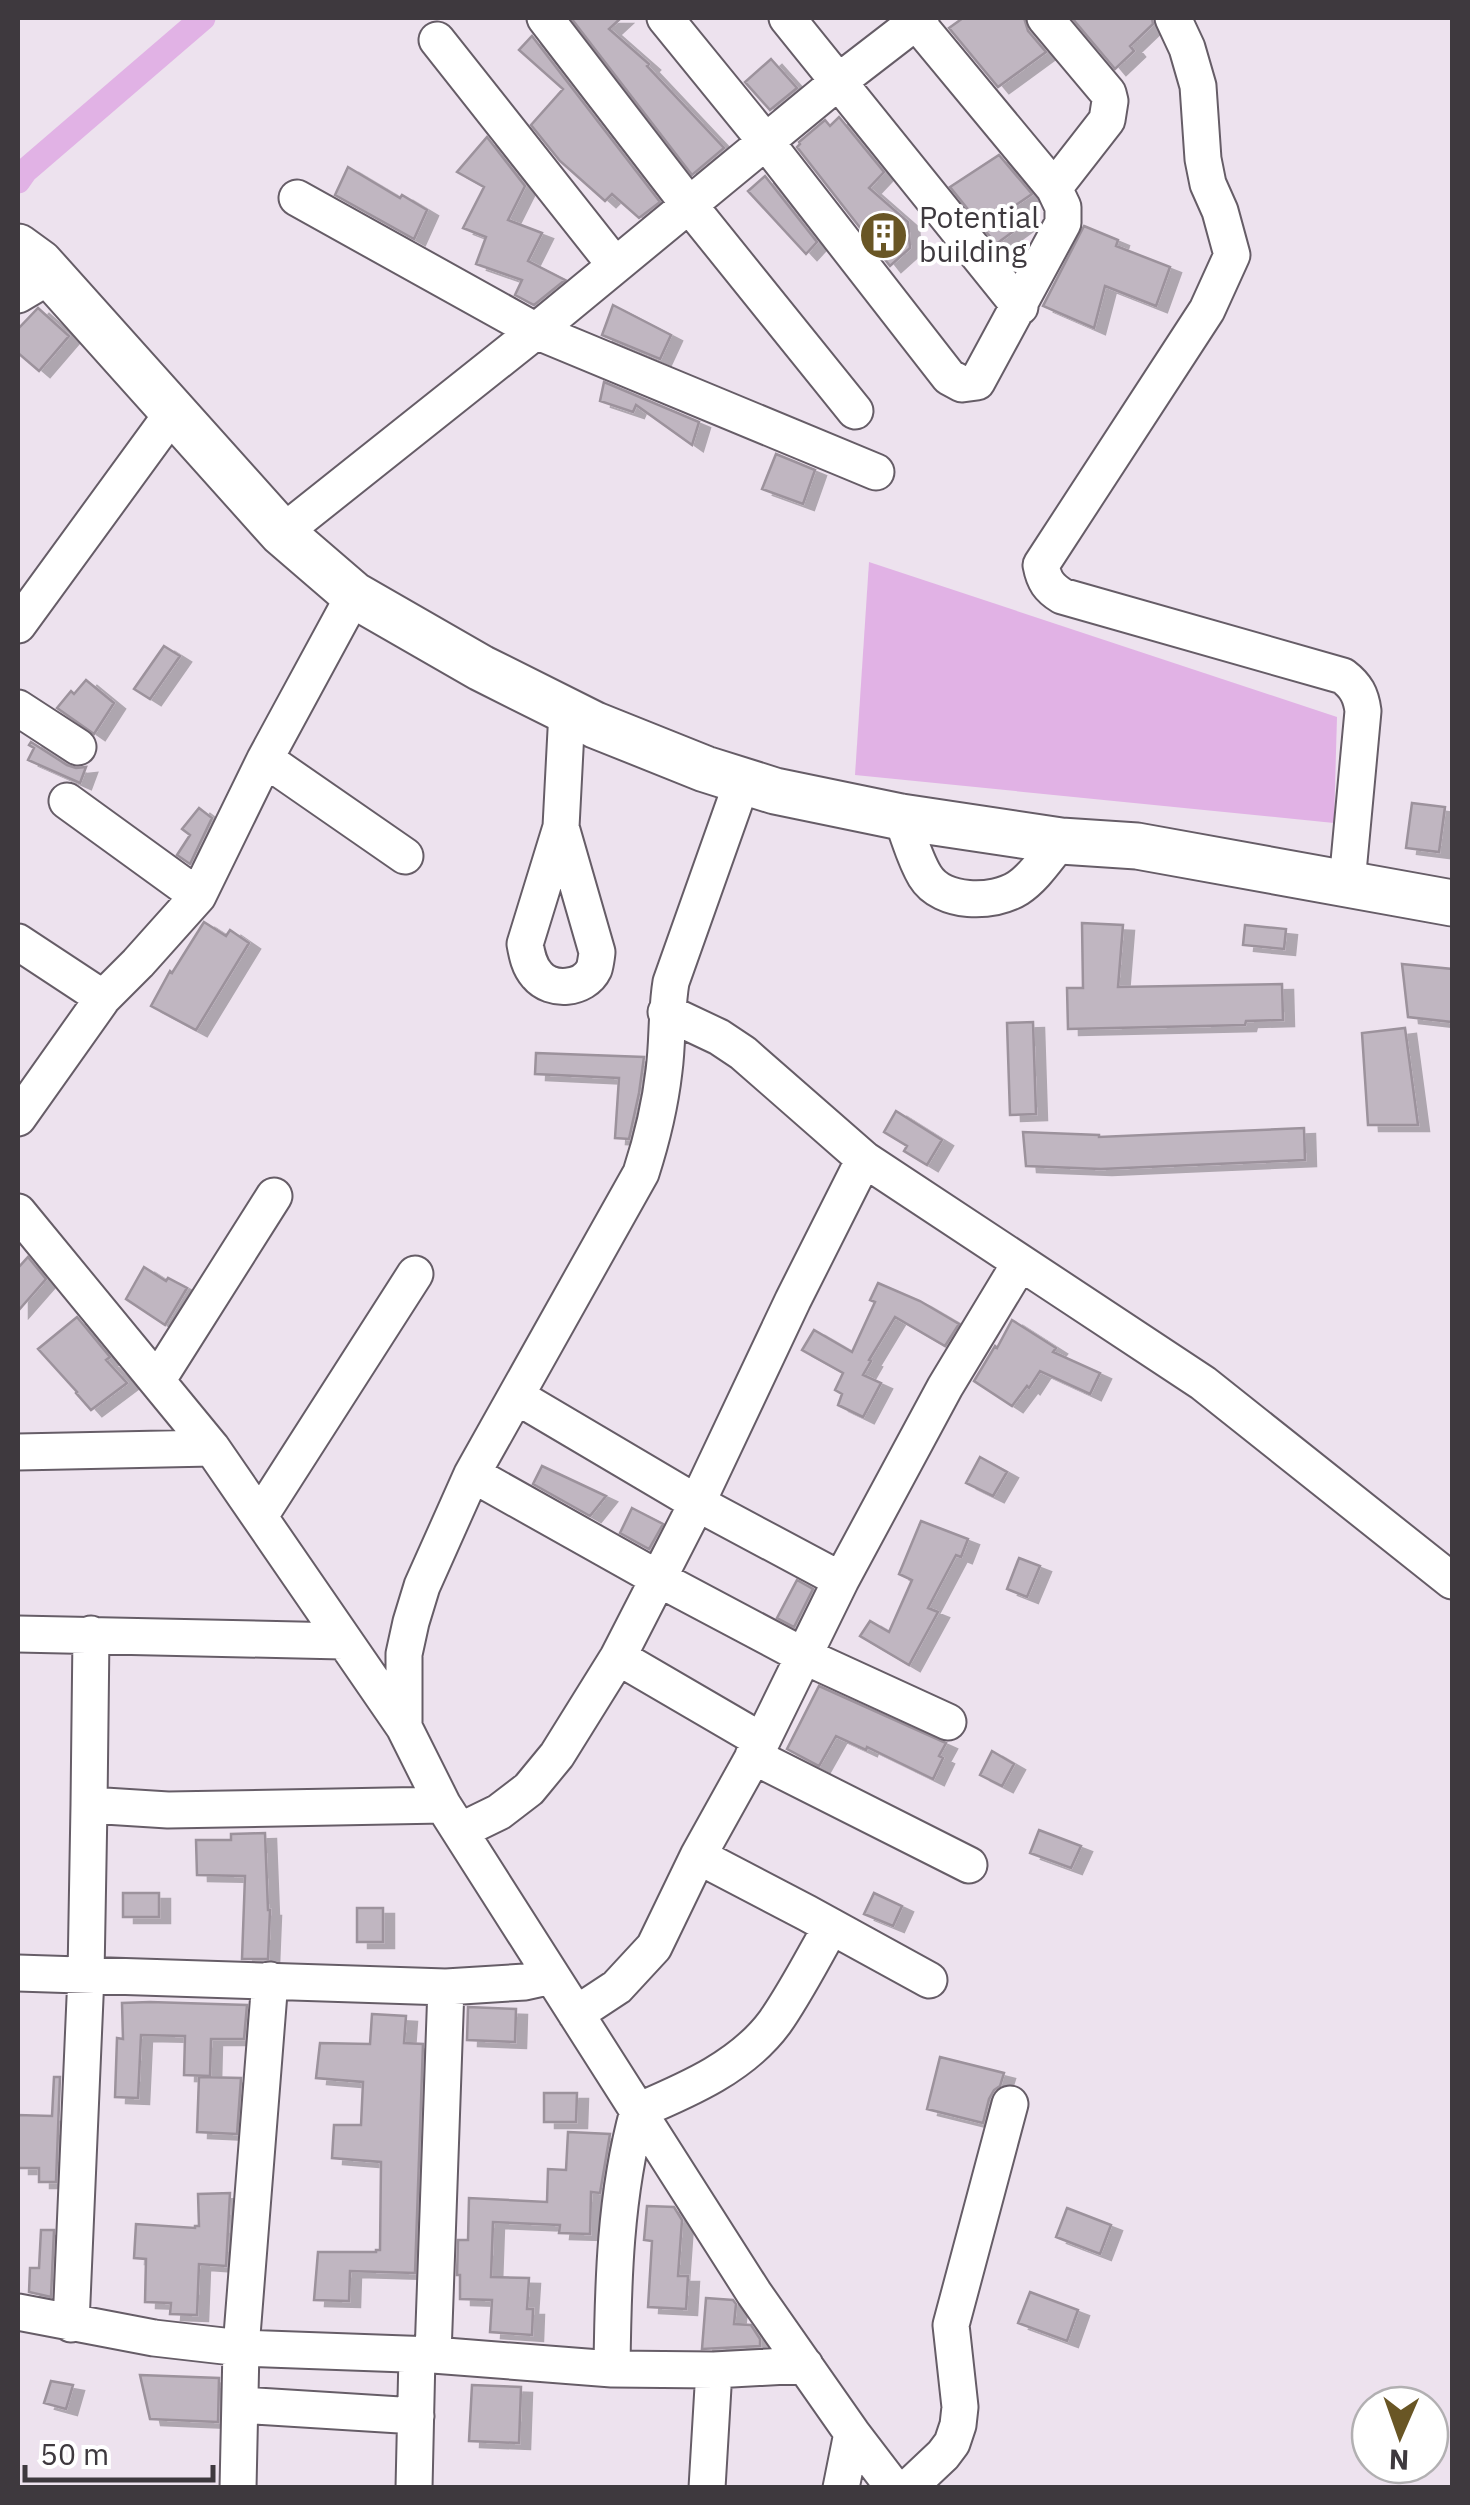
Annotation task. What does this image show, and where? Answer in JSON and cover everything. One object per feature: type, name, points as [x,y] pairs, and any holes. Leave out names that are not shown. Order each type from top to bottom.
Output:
[{"type":"main road","points":[[31,270],[174,411],[282,533],[354,595],[480,668],[595,725],[742,782],[901,816],[1062,841],[1137,846],[1452,903]]},
{"type":"street","points":[[544,18],[855,411]]},
{"type":"street","points":[[282,533],[536,331],[689,206],[766,142],[838,82],[917,19],[1054,188],[1063,207],[1063,224],[977,382],[962,384],[949,376],[766,142],[665,18]]},
{"type":"street","points":[[787,18],[1020,307]]},
{"type":"street","points":[[1044,18],[1108,93],[1110,101],[1106,120],[1054,188]]},
{"type":"street","points":[[1173,18],[1198,86],[1202,159],[1232,254],[1207,310],[1041,566],[1051,589],[1062,596],[1343,676],[1355,685],[1364,711],[1347,884]]},
{"type":"street","points":[[436,40],[615,265]]},
{"type":"street","points":[[296,198],[536,331],[876,472]]},
{"type":"street","points":[[18,626],[174,411]]},
{"type":"street","points":[[18,1118],[102,998],[198,896],[265,759],[354,595]]},
{"type":"street","points":[[18,708],[78,746]]},
{"type":"street","points":[[561,828],[567,711]]},
{"type":"street","points":[[265,759],[405,856]]},
{"type":"street","points":[[404,1727],[404,1654],[422,1586],[472,1474],[641,1173],[657,1124],[671,982],[742,782]]},
{"type":"street","points":[[67,801],[198,896]]},
{"type":"street","points":[[901,816],[924,875],[934,888],[952,896],[1004,895],[1021,886],[1062,841]]},
{"type":"street","points":[[18,942],[102,998]]},
{"type":"street","points":[[666,1012],[719,1037],[864,1159],[1204,1382],[1452,1581]]},
{"type":"street","points":[[89,1805],[452,1818],[499,1812],[529,1789],[557,1755],[618,1656],[659,1579],[864,1159]]},
{"type":"street","points":[[157,1381],[274,1196]]},
{"type":"street","points":[[18,1212],[212,1448],[260,1516],[404,1727],[452,1818],[754,2293],[894,2488]]},
{"type":"street","points":[[576,2014],[617,1987],[654,1947],[841,1580],[945,1387],[1020,1263]]},
{"type":"street","points":[[260,1516],[416,1274]]},
{"type":"street","points":[[516,1396],[697,1502],[841,1580]]},
{"type":"street","points":[[18,1452],[212,1448]]},
{"type":"street","points":[[472,1474],[804,1656],[948,1722]]},
{"type":"street","points":[[18,1634],[343,1641]]},
{"type":"street","points":[[72,2324],[86,1974],[91,1634]]},
{"type":"street","points":[[618,1656],[757,1748],[969,1865]]},
{"type":"street","points":[[698,1856],[929,1980]]},
{"type":"street","points":[[638,2111],[692,2088],[738,2059],[774,2024],[831,1926]]},
{"type":"street","points":[[18,1973],[446,1987],[525,1982],[552,1976]]},
{"type":"street","points":[[238,2488],[241,2348],[270,1980]]},
{"type":"street","points":[[414,2488],[446,1987]]},
{"type":"street","points":[[908,2488],[943,2455],[958,2425],[960,2407],[951,2325],[1010,2104]]},
{"type":"street","points":[[612,2369],[613,2280],[623,2175],[638,2111]]},
{"type":"street","points":[[18,2312],[154,2338],[241,2348],[425,2355],[612,2369],[714,2370],[806,2365]]},
{"type":"street","points":[[707,2488],[714,2370]]},
{"type":"street","points":[[240,2405],[416,2416]]},
{"type":"street","points":[[842,2488],[852,2433]]},
{"type":"shaded area","points":[[869,562],[1337,717],[1334,823],[855,775]]},
{"type":"building","points":[[571,18],[621,18],[609,29],[649,64],[724,148],[692,175]]},
{"type":"building","points":[[963,18],[1024,18],[1028,31],[1046,52],[998,87],[949,28]]},
{"type":"building","points":[[1072,18],[1152,18],[1153,24],[1130,46],[1134,51],[1115,69]]},
{"type":"building","points":[[532,36],[660,202],[639,218],[612,194],[605,201],[560,161],[531,125],[563,89],[519,50]]},
{"type":"building","points":[[771,59],[797,88],[770,110],[745,82]]},
{"type":"building","points":[[839,117],[884,172],[869,188],[908,222],[910,248],[890,266],[797,147],[825,120],[830,126]]},
{"type":"building","points":[[487,137],[525,186],[508,220],[542,233],[528,261],[565,280],[534,305],[515,295],[522,280],[476,264],[486,237],[463,228],[484,187],[457,172]]},
{"type":"building","points":[[999,155],[1032,194],[1013,207],[1025,223],[996,244],[950,187]]},
{"type":"building","points":[[348,167],[427,210],[414,239],[335,195]]},
{"type":"building","points":[[765,176],[817,242],[806,254],[748,191]]},
{"type":"building","points":[[1084,226],[1118,240],[1116,246],[1170,267],[1156,306],[1105,286],[1094,328],[1043,306]]},
{"type":"building","points":[[613,305],[671,335],[660,359],[602,335]]},
{"type":"building","points":[[38,308],[69,336],[39,371],[18,353],[18,329]]},
{"type":"building","points":[[604,382],[699,422],[692,445],[636,405],[633,412],[600,401]]},
{"type":"building","points":[[776,454],[815,470],[803,504],[762,489]]},
{"type":"building","points":[[164,646],[180,656],[150,699],[134,689]]},
{"type":"building","points":[[86,680],[114,703],[94,734],[57,708]]},
{"type":"building","points":[[31,742],[67,765],[86,767],[80,783],[28,760],[34,748],[29,745]]},
{"type":"building","points":[[1412,803],[1445,807],[1439,852],[1406,848]]},
{"type":"building","points":[[199,808],[212,818],[190,864],[177,855],[190,835],[182,829]]},
{"type":"building","points":[[204,922],[226,936],[230,930],[249,943],[196,1030],[151,1006]]},
{"type":"building","points":[[1082,923],[1123,925],[1118,987],[1282,984],[1283,1020],[1246,1021],[1245,1025],[1068,1029],[1067,988],[1083,988]]},
{"type":"building","points":[[1245,925],[1286,929],[1284,949],[1243,945]]},
{"type":"building","points":[[1402,964],[1452,969],[1452,1022],[1408,1017]]},
{"type":"building","points":[[1033,1022],[1036,1114],[1010,1115],[1007,1023]]},
{"type":"building","points":[[1405,1028],[1418,1125],[1368,1125],[1362,1033]]},
{"type":"building","points":[[536,1053],[644,1057],[629,1139],[615,1138],[619,1078],[535,1074]]},
{"type":"building","points":[[896,1111],[942,1140],[927,1165],[884,1132]]},
{"type":"building","points":[[1304,1128],[1305,1160],[1101,1169],[1026,1166],[1023,1132],[1099,1137]]},
{"type":"building","points":[[28,1257],[46,1279],[18,1311],[18,1268]]},
{"type":"building","points":[[144,1267],[187,1288],[165,1325],[126,1299]]},
{"type":"building","points":[[878,1283],[959,1324],[945,1346],[895,1317],[863,1375],[881,1383],[863,1417],[838,1405],[842,1394],[835,1390],[843,1373],[802,1350],[814,1330],[852,1352],[875,1302],[870,1300]]},
{"type":"building","points":[[77,1317],[127,1383],[91,1410],[38,1349]]},
{"type":"building","points":[[1012,1320],[1056,1348],[1053,1352],[1100,1373],[1090,1394],[1040,1371],[1012,1406],[974,1381]]},
{"type":"building","points":[[980,1457],[1007,1472],[993,1496],[966,1483]]},
{"type":"building","points":[[542,1466],[606,1496],[590,1516],[533,1484]]},
{"type":"building","points":[[632,1508],[663,1524],[649,1549],[620,1533]]},
{"type":"building","points":[[921,1521],[968,1539],[928,1608],[938,1612],[909,1665],[860,1636],[870,1621],[889,1632],[912,1580],[899,1574]]},
{"type":"building","points":[[1019,1558],[1040,1566],[1027,1597],[1007,1589]]},
{"type":"building","points":[[797,1580],[813,1589],[794,1627],[777,1618]]},
{"type":"building","points":[[819,1686],[946,1743],[933,1779],[836,1736],[819,1766],[787,1749]]},
{"type":"building","points":[[992,1751],[1014,1764],[1002,1786],[980,1775]]},
{"type":"building","points":[[1039,1830],[1081,1846],[1071,1868],[1030,1853]]},
{"type":"building","points":[[265,1833],[270,1910],[268,1959],[242,1959],[245,1876],[197,1875],[196,1840],[231,1840],[231,1834]]},
{"type":"building","points":[[123,1893],[159,1893],[159,1917],[123,1917]]},
{"type":"building","points":[[874,1893],[902,1906],[893,1926],[864,1914]]},
{"type":"building","points":[[357,1908],[383,1908],[383,1942],[357,1942]]},
{"type":"building","points":[[122,2003],[247,2005],[244,2039],[211,2039],[210,2076],[184,2075],[185,2036],[141,2035],[138,2098],[115,2097],[117,2038],[123,2039]]},
{"type":"building","points":[[468,2007],[516,2009],[515,2042],[467,2040]]},
{"type":"building","points":[[372,2014],[406,2016],[404,2043],[423,2044],[415,2273],[350,2271],[349,2301],[314,2300],[318,2252],[380,2250],[381,2162],[332,2158],[334,2125],[361,2125],[363,2082],[316,2078],[320,2043],[370,2044]]},
{"type":"building","points":[[940,2057],[1004,2073],[1000,2086],[989,2099],[983,2123],[927,2109]]},
{"type":"building","points":[[54,2077],[60,2077],[56,2182],[39,2182],[39,2168],[18,2168],[18,2115],[52,2116]]},
{"type":"building","points":[[199,2077],[241,2078],[237,2134],[197,2132]]},
{"type":"building","points":[[544,2093],[577,2093],[576,2122],[544,2122]]},
{"type":"building","points":[[568,2132],[610,2134],[600,2193],[591,2192],[590,2234],[559,2233],[560,2225],[493,2222],[491,2277],[529,2278],[527,2309],[533,2309],[532,2335],[490,2332],[492,2300],[460,2299],[458,2240],[468,2240],[469,2198],[547,2202],[548,2169],[566,2170]]},
{"type":"building","points":[[230,2193],[226,2266],[199,2264],[197,2315],[170,2314],[171,2303],[145,2302],[146,2259],[134,2258],[136,2224],[195,2228],[199,2226],[198,2194]]},
{"type":"building","points":[[647,2206],[674,2207],[682,2220],[678,2276],[688,2276],[686,2309],[648,2307],[652,2241],[644,2240]]},
{"type":"building","points":[[1067,2208],[1111,2225],[1100,2254],[1056,2237]]},
{"type":"building","points":[[41,2230],[54,2230],[51,2297],[29,2292],[30,2268],[39,2268]]},
{"type":"building","points":[[1030,2292],[1078,2310],[1067,2341],[1018,2323]]},
{"type":"building","points":[[706,2298],[733,2300],[734,2324],[751,2325],[760,2346],[702,2349]]},
{"type":"building","points":[[140,2375],[219,2378],[218,2422],[150,2419]]},
{"type":"building","points":[[51,2381],[73,2385],[66,2409],[44,2403]]},
{"type":"building","points":[[472,2385],[521,2387],[519,2443],[469,2441]]},
{"type":"waterway","points":[[18,181],[203,18]]},
{"type":"place","name":"Potential building","points":[[884,235]]}]
